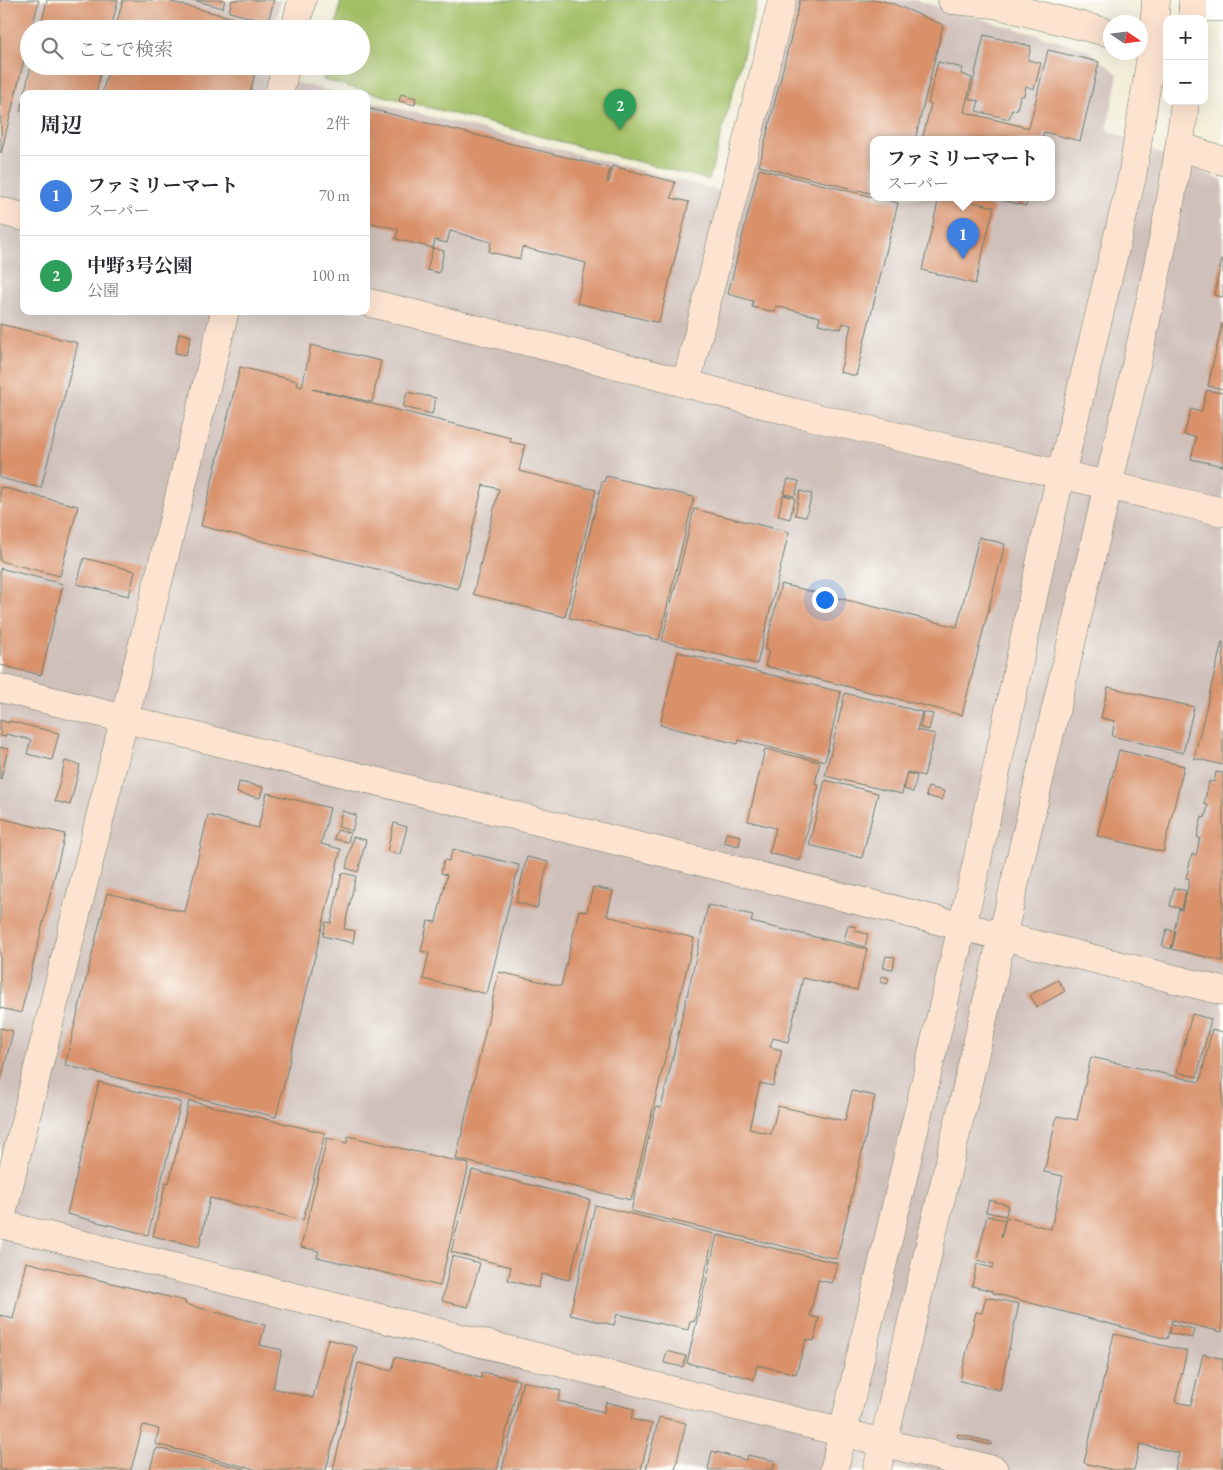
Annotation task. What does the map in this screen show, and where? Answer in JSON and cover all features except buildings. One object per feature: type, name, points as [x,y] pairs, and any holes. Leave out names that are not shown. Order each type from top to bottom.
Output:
[{"type":"street","points":[[297,20],[302,0]]},
{"type":"street","points":[[686,384],[782,0]]},
{"type":"street","points":[[952,0],[994,4],[1103,31]]},
{"type":"street","points":[[1148,37],[1156,0]]},
{"type":"street","points":[[1193,9],[1223,8]]},
{"type":"street","points":[[834,1470],[962,926],[1043,550],[1132,176],[1145,60]]},
{"type":"street","points":[[280,90],[284,75]]},
{"type":"street","points":[[877,1470],[1162,250],[1180,146],[1185,105]]},
{"type":"street","points":[[1180,146],[1223,161]]},
{"type":"street","points":[[0,211],[20,216]]},
{"type":"street","points":[[370,303],[558,349],[792,412],[1223,512]]},
{"type":"street","points":[[224,315],[0,1223],[994,1470]]},
{"type":"street","points":[[0,688],[1223,991]]},
{"type":"shaded area","points":[[0,0],[281,0],[276,20],[20,20],[20,75],[268,75],[326,90],[20,90],[20,315],[370,315],[370,101],[733,194],[787,0],[915,0],[1087,49],[1118,74],[1107,130],[1223,181],[1223,1470],[0,1470]]},
{"type":"green space","points":[[341,0],[758,0],[709,180],[370,92],[370,90],[362,90],[323,80],[324,75],[370,75],[370,20],[337,20]]},
{"type":"place","name":"中野3号公園","points":[[620,130]]},
{"type":"place","name":"ファミリーマート","points":[[963,259]]}]
